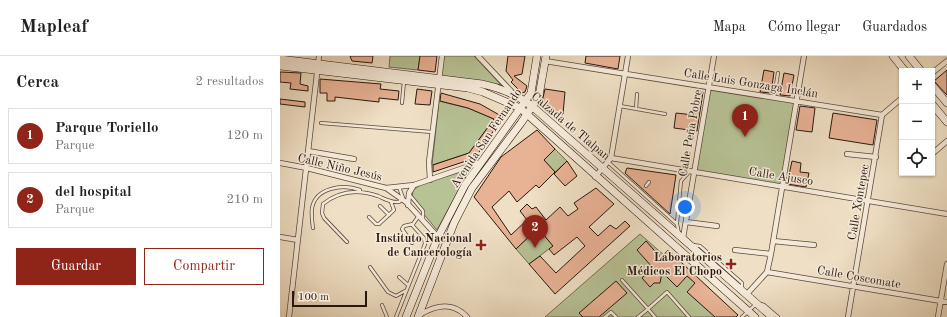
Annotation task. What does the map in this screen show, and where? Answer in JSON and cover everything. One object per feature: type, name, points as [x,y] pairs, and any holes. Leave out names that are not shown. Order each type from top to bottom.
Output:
[{"type":"main road","name":"Avenida San Fernando","points":[[406,317],[438,237],[465,185],[531,93],[537,56]]},
{"type":"main road","points":[[893,56],[903,68]]},
{"type":"main road","points":[[909,56],[919,68]]},
{"type":"main road","name":"Avenida San Fernando","points":[[418,317],[447,241],[472,188],[533,107],[538,96],[545,58]]},
{"type":"main road","name":"Calzada de Tlalpan","points":[[280,59],[318,67],[404,80],[438,81],[483,92],[520,108],[595,177],[756,317]]},
{"type":"main road","name":"Calzada de Tlalpan","points":[[280,66],[318,67],[498,87],[513,94],[526,101],[607,162],[681,236],[772,317]]},
{"type":"main road","points":[[935,89],[947,103]]},
{"type":"main road","points":[[935,108],[947,122]]},
{"type":"main road","points":[[433,251],[437,256],[443,253]]},
{"type":"street","points":[[289,317],[319,56]]},
{"type":"street","points":[[430,180],[429,162],[442,56]]},
{"type":"street","points":[[478,56],[513,94]]},
{"type":"street","points":[[595,177],[607,162],[628,56]]},
{"type":"street","name":"Calle Peña Pobre","points":[[681,236],[686,222],[691,172],[714,56]]},
{"type":"street","points":[[744,292],[767,272],[772,254],[804,56]]},
{"type":"street","name":"Calle Luis Gonzaga Inclán","points":[[545,58],[625,74],[797,100],[882,115]]},
{"type":"street","points":[[935,71],[947,61]]},
{"type":"street","points":[[882,115],[899,101]]},
{"type":"street","name":"Calle Xontepec","points":[[848,317],[869,201],[882,115]]},
{"type":"street","points":[[935,151],[947,141]]},
{"type":"street","points":[[308,151],[354,159]]},
{"type":"street","points":[[846,154],[876,157]]},
{"type":"street","name":"Calle Ajusco","points":[[607,162],[691,172],[947,214]]},
{"type":"street","points":[[480,163],[486,168]]},
{"type":"street","name":"Calle Niño Jesús","points":[[280,164],[307,168],[386,188],[399,188],[414,185],[480,163]]},
{"type":"street","points":[[408,205],[409,193],[414,185]]},
{"type":"street","points":[[386,188],[403,200],[438,237],[447,241]]},
{"type":"street","points":[[686,222],[717,226]]},
{"type":"street","points":[[280,237],[298,240]]},
{"type":"street","points":[[773,241],[814,245]]},
{"type":"street","points":[[735,250],[772,254]]},
{"type":"street","points":[[938,317],[947,264]]},
{"type":"street","name":"Calle Coscomate","points":[[767,272],[947,302]]},
{"type":"street","points":[[418,317],[430,309],[442,305],[456,308],[463,312],[467,317]]},
{"type":"lane","points":[[774,97],[778,73]]},
{"type":"lane","points":[[402,103],[404,80]]},
{"type":"lane","points":[[636,109],[637,94]]},
{"type":"lane","points":[[619,106],[665,114]]},
{"type":"lane","points":[[321,123],[432,132]]},
{"type":"lane","points":[[607,162],[678,224]]},
{"type":"lane","points":[[681,236],[678,224],[681,181],[691,172]]},
{"type":"lane","points":[[646,186],[649,182]]},
{"type":"lane","points":[[313,228],[312,208],[314,202],[323,192],[345,186],[391,202],[399,202],[403,200],[399,188]]},
{"type":"lane","points":[[347,242],[324,218],[321,209],[323,204],[338,195],[350,191],[360,191]]},
{"type":"lane","points":[[409,193],[423,211],[423,221]]},
{"type":"lane","points":[[369,217],[377,224],[394,210],[391,202]]},
{"type":"lane","points":[[380,206],[389,215]]},
{"type":"lane","points":[[412,243],[402,229],[404,226],[413,224],[418,217]]},
{"type":"lane","points":[[396,317],[425,244],[424,238],[413,224]]},
{"type":"lane","points":[[370,267],[388,292],[393,295],[400,295],[407,290]]},
{"type":"lane","points":[[399,277],[408,285]]},
{"type":"lane","points":[[622,280],[655,317]]},
{"type":"lane","points":[[638,317],[667,292],[689,317]]},
{"type":"lane","points":[[742,317],[757,304],[764,305],[778,317]]},
{"type":"lane","points":[[382,305],[388,317]]},
{"type":"lane","points":[[605,317],[611,312],[616,317]]},
{"type":"green space","points":[[390,56],[420,56],[418,70],[389,67]]},
{"type":"green space","points":[[444,56],[474,56],[501,85],[441,77]]},
{"type":"green space","points":[[708,87],[797,100],[782,187],[694,173]]},
{"type":"green space","points":[[439,101],[468,108],[494,119],[469,153],[432,165]]},
{"type":"green space","points":[[555,149],[567,161],[555,172],[544,160]]},
{"type":"green space","points":[[470,169],[437,230],[412,200],[413,190],[422,184]]},
{"type":"green space","points":[[538,228],[553,246],[529,264],[516,249]]},
{"type":"green space","points":[[640,234],[734,317],[545,317]]},
{"type":"building","points":[[350,56],[373,56],[372,63],[352,61]]},
{"type":"building","points":[[420,56],[437,56],[435,72],[418,70]]},
{"type":"building","points":[[508,56],[525,56],[522,74],[514,76],[527,86],[525,92],[522,93],[511,82],[513,80],[506,71]]},
{"type":"building","points":[[586,56],[620,56],[618,69],[585,63]]},
{"type":"building","points":[[764,70],[774,72],[771,93],[760,92]]},
{"type":"building","points":[[947,70],[947,95],[935,82],[935,80]]},
{"type":"building","points":[[280,72],[301,73],[300,84],[308,86],[308,91],[290,89],[291,83],[280,82]]},
{"type":"building","points":[[784,73],[794,75],[790,96],[780,95]]},
{"type":"building","points":[[320,79],[381,84],[380,89],[399,91],[398,100],[379,98],[379,102],[335,97],[335,101],[327,101],[327,93],[320,93]]},
{"type":"building","points":[[417,89],[432,91],[430,105],[415,104]]},
{"type":"building","points":[[545,89],[565,92],[563,114],[555,113],[542,102]]},
{"type":"building","points":[[697,91],[703,92],[697,131],[674,128],[676,113],[694,115]]},
{"type":"building","points":[[441,93],[480,104],[503,117],[475,158],[433,172],[433,165],[469,153],[494,119],[468,108],[440,101]]},
{"type":"building","points":[[280,99],[305,102],[305,107],[280,104]]},
{"type":"building","points":[[800,106],[815,108],[812,132],[796,130]]},
{"type":"building","points":[[833,113],[877,120],[873,145],[829,138]]},
{"type":"building","points":[[537,130],[555,149],[544,160],[555,172],[539,188],[536,185],[517,202],[509,191],[492,207],[511,235],[527,220],[520,211],[527,204],[532,209],[536,207],[546,220],[560,207],[568,216],[578,209],[574,203],[596,188],[614,204],[589,227],[598,236],[610,225],[616,229],[625,221],[630,226],[555,294],[529,264],[540,256],[556,273],[585,246],[577,237],[554,255],[549,249],[553,246],[538,228],[516,249],[474,197],[501,157]]},
{"type":"building","points":[[567,161],[577,176],[565,186],[554,174]]},
{"type":"building","points":[[792,161],[801,163],[800,172],[809,173],[806,187],[787,184]]},
{"type":"building","points":[[627,168],[676,175],[670,214],[625,173]]},
{"type":"building","points":[[646,241],[661,258],[668,250],[738,315],[736,317],[715,317],[687,292],[695,283],[687,276],[677,287],[662,272],[660,283],[654,283],[650,287],[642,278],[653,268],[637,250]]},
{"type":"building","points":[[616,281],[627,293],[599,317],[583,317],[579,313]]},
{"type":"place","name":"Parque Toriello","points":[[745,137]]},
{"type":"place","name":"Instituto Nacional de Cancerología","points":[[481,245]]},
{"type":"place","name":"del hospital","points":[[535,248]]},
{"type":"place","name":"Laboratorios Médicos El Chopo","points":[[731,264]]}]
